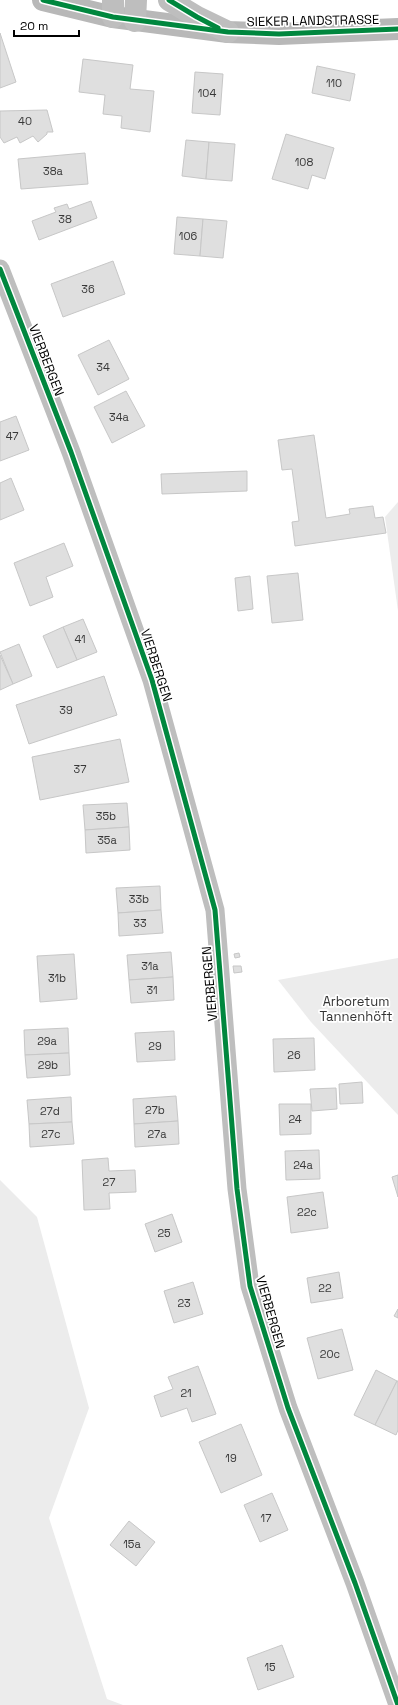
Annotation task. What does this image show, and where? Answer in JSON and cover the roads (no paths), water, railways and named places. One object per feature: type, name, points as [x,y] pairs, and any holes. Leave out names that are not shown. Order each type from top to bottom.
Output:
[{"type":"main road","name":"SIEKER LANDSTRASSE","points":[[43,0],[113,9],[135,10],[228,32],[279,34],[398,29]]},
{"type":"main road","points":[[169,0],[196,18],[228,32]]},
{"type":"street","name":"VIERBERGEN","points":[[0,269],[70,452],[152,680],[214,910],[237,1189],[250,1286],[288,1408],[355,1583],[398,1705]]},
{"type":"park label","name":"Arboretum Tannenhöft","points":[[356,1008]]}]
